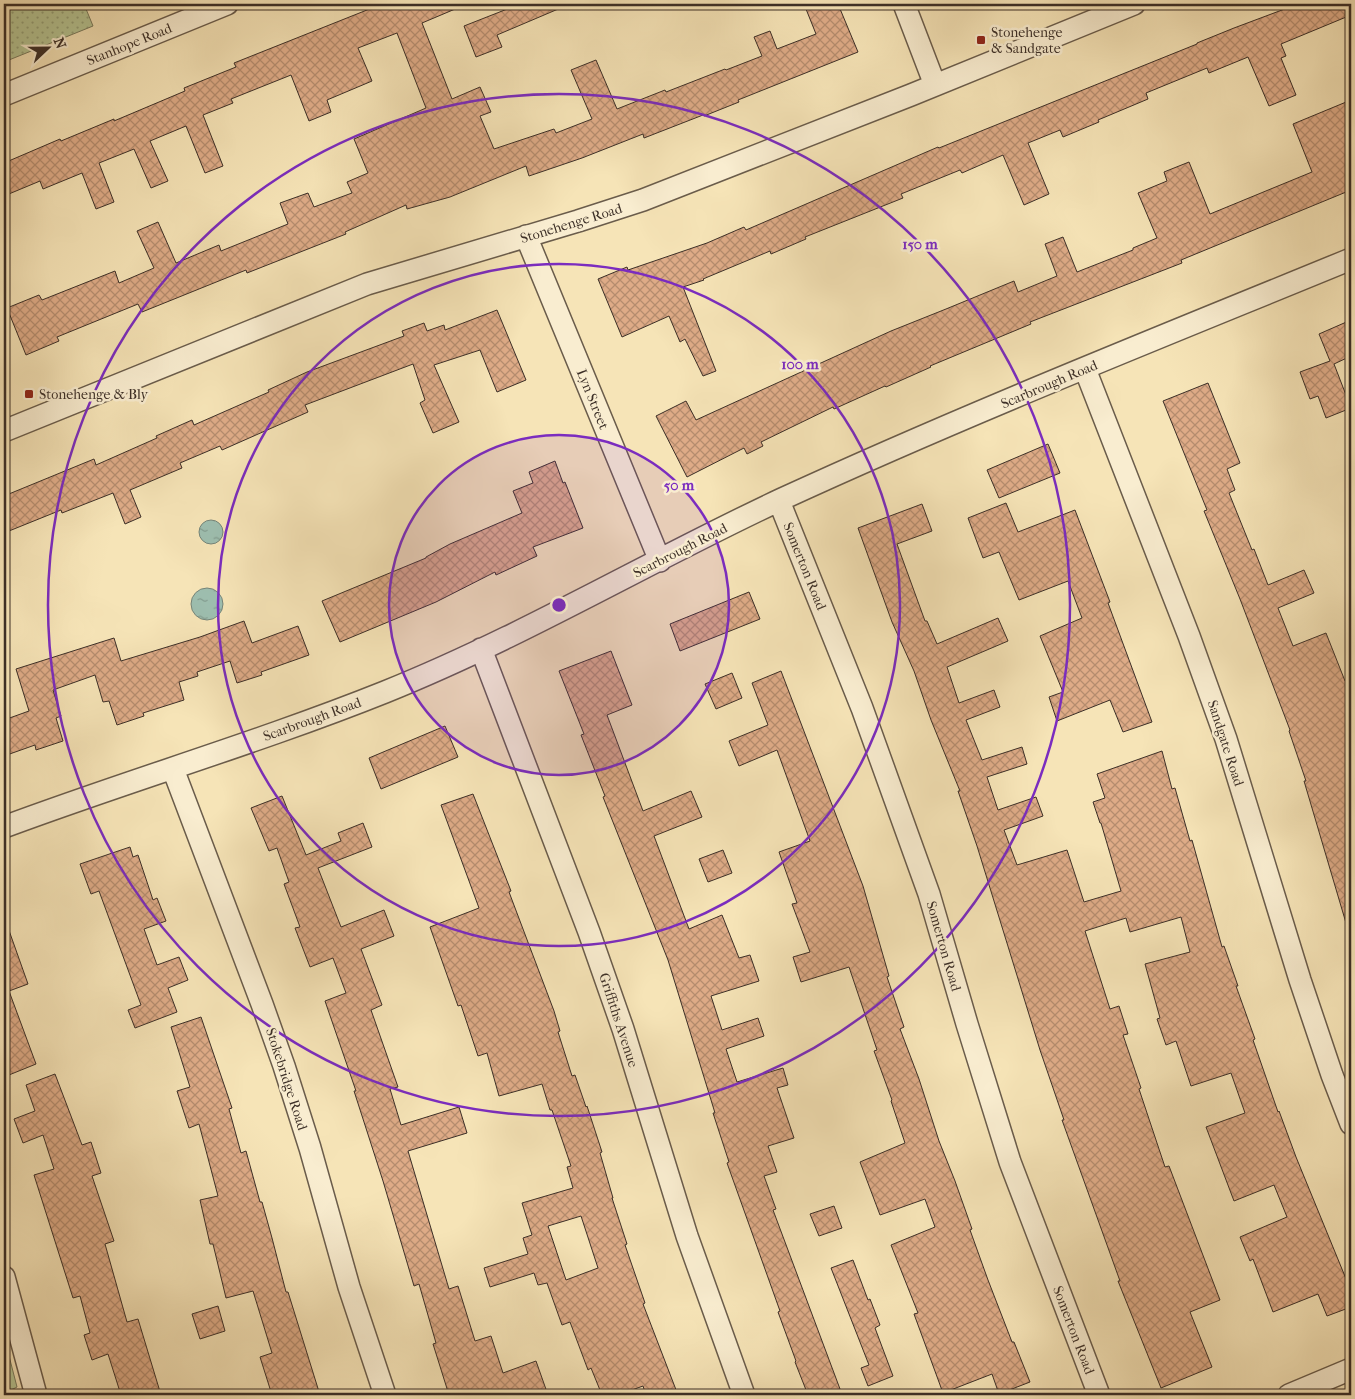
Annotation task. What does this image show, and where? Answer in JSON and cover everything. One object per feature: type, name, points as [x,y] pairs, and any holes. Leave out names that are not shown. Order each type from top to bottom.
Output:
[{"type":"street","name":"Stanhope Road","points":[[4,95],[227,4]]},
{"type":"street","points":[[904,4],[935,85]]},
{"type":"street","name":"Stonehenge Road","points":[[4,430],[367,284],[642,200],[935,85],[1134,4]]},
{"type":"street","name":"Lyn Street","points":[[526,236],[660,561]]},
{"type":"street","name":"Scarbrough Road","points":[[4,827],[173,769],[388,691],[481,649],[779,501],[906,443],[1351,259]]},
{"type":"street","name":"Sandgate Road","points":[[1085,369],[1189,636],[1226,739],[1300,980],[1332,1075],[1351,1124]]},
{"type":"street","name":"Somerton Road","points":[[779,501],[862,708],[929,894],[1010,1162],[1100,1395]]},
{"type":"street","name":"Griffiths Avenue","points":[[481,649],[595,949],[623,1029],[686,1236],[744,1395]]},
{"type":"street","name":"Stokebridge Road","points":[[173,769],[284,1066],[310,1148],[349,1287],[385,1395]]},
{"type":"street","points":[[4,1277],[36,1395]]},
{"type":"street","points":[[1288,1395],[1351,1369]]},
{"type":"green space","points":[[4,4],[84,4],[93,26],[4,62]]},
{"type":"green space","points":[[4,1352],[8,1352],[17,1387],[7,1392],[4,1379]]},
{"type":"water","points":[[211,520],[220,523],[223,532],[220,541],[211,544],[202,541],[199,532],[202,523]]},
{"type":"water","points":[[207,588],[213,589],[218,593],[222,598],[222,610],[218,615],[213,619],[207,620],[201,619],[196,615],[192,610],[191,604],[192,598],[196,593],[201,589]]},
{"type":"building","points":[[382,4],[467,4],[422,23],[452,99],[480,87],[491,112],[480,116],[494,149],[554,129],[556,133],[592,119],[571,70],[596,60],[617,109],[762,56],[754,37],[770,31],[777,49],[816,34],[804,4],[838,4],[858,52],[738,100],[739,102],[644,138],[643,134],[529,176],[526,166],[450,197],[407,209],[406,205],[345,232],[346,234],[247,273],[246,270],[142,312],[138,304],[57,337],[59,341],[26,355],[7,308],[39,295],[42,300],[115,271],[119,283],[154,268],[137,231],[158,222],[176,263],[219,245],[221,251],[288,224],[280,203],[308,193],[314,207],[352,193],[347,182],[368,173],[354,139],[426,108],[397,33],[358,48],[372,81],[327,100],[331,112],[309,121],[291,75],[231,99],[233,103],[203,115],[223,166],[205,173],[186,126],[150,141],[168,181],[151,188],[134,149],[99,163],[114,202],[96,209],[82,173],[43,189],[40,181],[4,196],[4,163],[60,139],[61,141],[114,119],[114,121],[185,91],[184,88],[236,67],[234,63]]},
{"type":"building","points":[[520,4],[570,4],[497,35],[502,47],[476,57],[464,26]]},
{"type":"building","points":[[1298,4],[1351,4],[1351,15],[1281,44],[1286,56],[1281,58],[1296,95],[1269,106],[1248,57],[1209,73],[1207,68],[1146,93],[1148,99],[1098,120],[1099,122],[1063,137],[1060,130],[1028,143],[1049,194],[1024,205],[1003,155],[962,173],[960,170],[901,194],[903,198],[805,237],[806,239],[771,254],[770,251],[704,280],[683,287],[716,371],[703,376],[685,339],[680,342],[669,316],[622,337],[598,279],[627,267],[628,270],[707,243],[744,227],[746,230],[938,147]]},
{"type":"building","points":[[1351,100],[1351,190],[1181,260],[1182,263],[1030,322],[1031,324],[930,366],[886,387],[834,409],[833,407],[761,442],[763,446],[747,454],[744,448],[687,477],[656,416],[686,401],[696,420],[891,331],[1014,281],[1018,292],[1057,276],[1045,244],[1063,237],[1077,272],[1133,250],[1133,248],[1157,238],[1138,193],[1167,181],[1164,172],[1189,162],[1210,214],[1312,172],[1293,124]]},
{"type":"building","points":[[497,310],[526,380],[497,392],[480,350],[434,365],[459,422],[433,433],[420,403],[425,400],[413,364],[305,405],[308,412],[222,450],[220,446],[180,463],[182,468],[130,490],[141,517],[125,524],[113,493],[62,513],[61,510],[4,533],[4,496],[94,459],[96,465],[192,420],[194,425],[269,392],[268,390],[307,372],[404,336],[402,331],[424,323],[427,331],[444,325],[445,330]]},
{"type":"building","points":[[1351,320],[1351,356],[1334,364],[1351,408],[1326,418],[1318,396],[1310,399],[1300,372],[1330,361],[1319,334]]},
{"type":"building","points":[[1208,383],[1240,463],[1227,469],[1235,490],[1229,493],[1268,585],[1304,570],[1314,593],[1278,608],[1293,646],[1326,633],[1345,681],[1351,679],[1351,805],[1346,806],[1351,827],[1351,923],[1346,923],[1290,730],[1204,511],[1207,510],[1163,401]]},
{"type":"building","points":[[1048,444],[1060,473],[999,498],[987,470]]},
{"type":"building","points":[[555,461],[583,528],[533,547],[537,556],[496,575],[495,572],[436,602],[340,642],[322,601],[426,558],[450,544],[522,513],[513,491],[533,483],[529,472]]},
{"type":"building","points":[[1006,503],[1018,532],[1075,510],[1152,722],[1123,732],[1110,700],[1057,721],[1049,697],[1063,692],[1040,636],[1082,618],[1068,581],[1019,600],[999,552],[983,558],[968,518]]},
{"type":"building","points":[[922,504],[932,531],[897,544],[925,621],[927,621],[937,644],[998,618],[1008,641],[947,667],[959,703],[994,690],[1000,707],[966,720],[982,760],[1022,747],[1027,764],[987,777],[998,810],[1036,797],[1043,816],[1004,830],[1017,865],[1067,850],[1084,902],[1121,891],[1093,802],[1105,798],[1097,774],[1162,751],[1172,789],[1175,788],[1190,841],[1192,840],[1222,947],[1224,946],[1238,986],[1236,986],[1255,1039],[1253,1040],[1278,1112],[1351,1291],[1351,1307],[1327,1316],[1318,1294],[1273,1312],[1253,1259],[1250,1261],[1240,1237],[1287,1217],[1274,1185],[1234,1201],[1206,1127],[1245,1113],[1231,1073],[1191,1086],[1176,1041],[1166,1045],[1157,1019],[1160,1018],[1145,964],[1190,952],[1181,917],[1130,932],[1126,918],[1085,931],[1110,1009],[1119,1006],[1128,1034],[1123,1035],[1165,1167],[1169,1166],[1220,1300],[1190,1312],[1212,1367],[1161,1388],[1118,1281],[1120,1281],[1062,1120],[1064,1120],[958,791],[960,791],[931,720],[914,671],[892,622],[858,528]]},
{"type":"building","points":[[749,592],[760,619],[680,651],[670,624]]},
{"type":"building","points":[[244,621],[252,643],[298,626],[309,655],[261,672],[262,675],[237,683],[230,661],[197,672],[198,676],[179,682],[184,700],[143,713],[144,716],[117,725],[109,701],[103,702],[95,675],[53,690],[61,716],[56,718],[63,741],[36,750],[35,745],[4,756],[4,720],[29,711],[16,669],[114,638],[121,661],[200,637]]},
{"type":"building","points":[[611,651],[632,705],[607,715],[643,811],[691,791],[702,817],[654,836],[689,929],[722,915],[739,958],[750,955],[759,981],[711,996],[722,1030],[758,1018],[764,1036],[726,1049],[737,1082],[783,1068],[788,1085],[777,1088],[794,1138],[768,1146],[777,1172],[764,1176],[776,1209],[773,1210],[840,1389],[824,1395],[808,1395],[795,1362],[778,1312],[780,1311],[727,1163],[729,1162],[713,1113],[715,1113],[668,960],[603,797],[605,796],[581,735],[584,734],[559,671]]},
{"type":"building","points":[[781,671],[863,886],[889,976],[887,977],[904,1027],[900,1029],[972,1229],[970,1230],[1012,1342],[1014,1342],[1030,1382],[999,1394],[992,1374],[943,1393],[914,1314],[918,1313],[891,1245],[935,1227],[925,1199],[880,1215],[860,1162],[905,1143],[874,1051],[877,1050],[849,967],[801,982],[793,957],[810,952],[792,904],[797,903],[779,852],[810,841],[777,750],[739,766],[729,741],[768,725],[752,683]]},
{"type":"building","points":[[732,673],[742,698],[716,709],[705,684]]},
{"type":"building","points":[[445,726],[458,757],[381,789],[369,758]]},
{"type":"building","points":[[473,794],[511,891],[509,892],[554,1011],[560,1031],[558,1032],[572,1076],[575,1075],[587,1106],[602,1152],[600,1153],[612,1198],[627,1244],[625,1245],[645,1303],[643,1304],[678,1395],[646,1395],[643,1386],[618,1395],[602,1395],[591,1368],[588,1370],[570,1322],[562,1325],[547,1283],[538,1285],[534,1273],[490,1287],[484,1268],[528,1254],[523,1238],[532,1235],[522,1203],[573,1188],[567,1167],[571,1166],[542,1084],[499,1096],[487,1053],[478,1056],[461,1005],[458,1006],[430,927],[479,908],[441,805]],"holes":[[[581,1216],[598,1268],[566,1280],[548,1226]]]},
{"type":"building","points":[[282,796],[306,855],[341,841],[338,833],[363,823],[372,847],[318,868],[341,927],[384,910],[394,936],[361,949],[382,1005],[371,1010],[398,1087],[390,1089],[401,1125],[459,1107],[467,1133],[408,1151],[449,1289],[458,1286],[475,1341],[491,1336],[503,1373],[536,1361],[548,1395],[449,1395],[433,1344],[436,1343],[419,1284],[414,1286],[354,1091],[356,1091],[325,1001],[346,993],[333,958],[310,967],[295,928],[300,927],[284,884],[289,882],[277,848],[269,851],[251,808]]},
{"type":"building","points":[[130,847],[133,857],[138,855],[153,900],[157,898],[166,921],[144,929],[157,965],[179,957],[188,980],[168,988],[177,1012],[135,1028],[128,1010],[141,1005],[99,891],[91,894],[80,864]]},
{"type":"building","points":[[723,850],[732,873],[708,882],[699,859]]},
{"type":"building","points":[[4,922],[6,922],[28,984],[9,991],[36,1064],[4,1077]]},
{"type":"building","points":[[201,1017],[232,1108],[229,1109],[241,1153],[246,1151],[286,1292],[288,1292],[320,1395],[272,1395],[260,1357],[272,1353],[253,1291],[226,1298],[213,1244],[210,1244],[200,1200],[218,1196],[199,1124],[189,1128],[177,1091],[190,1087],[171,1027]]},
{"type":"building","points":[[55,1074],[82,1145],[91,1142],[101,1173],[92,1176],[114,1241],[105,1244],[127,1322],[138,1319],[161,1395],[121,1395],[108,1354],[92,1360],[84,1335],[90,1333],[80,1296],[73,1298],[34,1175],[54,1169],[43,1135],[23,1143],[14,1119],[35,1111],[26,1085]]},
{"type":"building","points":[[834,1206],[842,1228],[819,1236],[810,1214]]},
{"type":"building","points":[[853,1260],[880,1325],[875,1328],[893,1376],[868,1386],[861,1368],[869,1365],[831,1268]]},
{"type":"building","points":[[218,1306],[225,1331],[200,1339],[192,1314]]},
{"type":"place","name":"Stonehenge & Sandgate","points":[[981,40]]},
{"type":"place","name":"Stonehenge & Bly","points":[[29,394]]}]
